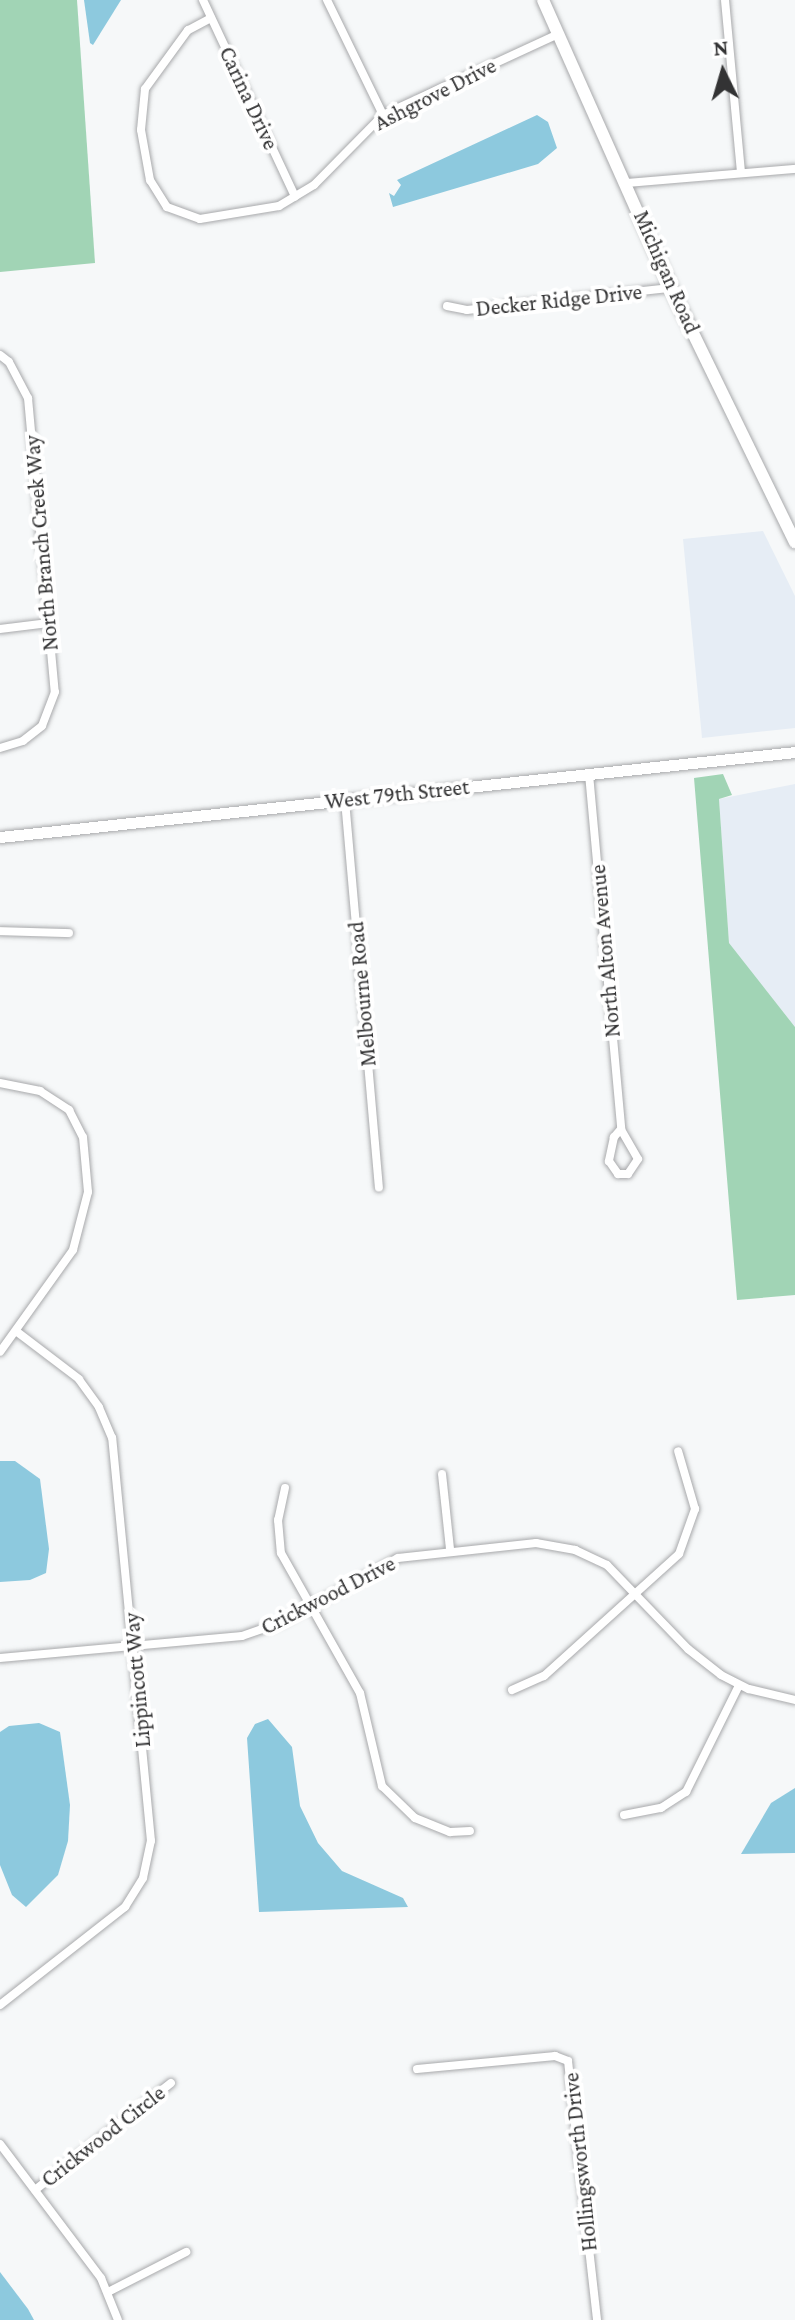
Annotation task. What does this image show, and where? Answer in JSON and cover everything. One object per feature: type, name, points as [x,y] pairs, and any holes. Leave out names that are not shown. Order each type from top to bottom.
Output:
[{"type":"main road","name":"Michigan Road","points":[[543,0],[628,183],[671,288],[795,542]]},
{"type":"main road","name":"West 79th Street","points":[[0,837],[795,752]]},
{"type":"street","name":"Carina Drive","points":[[203,0],[295,196]]},
{"type":"street","points":[[327,0],[383,115]]},
{"type":"street","points":[[725,0],[741,172]]},
{"type":"street","name":"Ashgrove Drive","points":[[211,18],[188,30],[145,89],[141,130],[150,180],[167,207],[200,219],[241,214],[295,196],[314,185],[383,115],[558,34]]},
{"type":"street","points":[[628,183],[795,169]]},
{"type":"street","name":"Decker Ridge Drive","points":[[447,306],[467,310],[671,288]]},
{"type":"street","name":"North Branch Creek Way","points":[[0,355],[9,362],[28,398],[55,692],[42,726],[23,741],[0,748]]},
{"type":"street","points":[[0,629],[49,623]]},
{"type":"street","name":"North Alton Avenue","points":[[589,774],[621,1129],[638,1159],[628,1174],[618,1174],[609,1161],[614,1137],[621,1129]]},
{"type":"street","name":"Melbourne Road","points":[[345,800],[379,1188]]},
{"type":"street","points":[[0,931],[69,933]]},
{"type":"street","points":[[0,1083],[40,1091],[69,1110],[83,1137],[88,1184],[77,1242],[0,1352]]},
{"type":"street","name":"Lippincott Way","points":[[0,2004],[117,1916],[146,1870],[151,1828],[115,1455],[108,1426],[76,1376],[16,1331]]},
{"type":"street","points":[[512,1690],[544,1676],[679,1554],[693,1526],[693,1490],[678,1451]]},
{"type":"street","points":[[442,1474],[450,1549]]},
{"type":"street","points":[[285,1488],[278,1520],[280,1549],[360,1693],[374,1769],[389,1796],[411,1815],[440,1830],[470,1831]]},
{"type":"street","name":"Crickwood Drive","points":[[0,1658],[242,1636],[309,1606],[390,1560],[450,1549],[553,1544],[592,1557],[636,1591],[688,1649],[739,1685],[795,1700]]},
{"type":"street","points":[[624,1815],[661,1808],[686,1792],[739,1685]]},
{"type":"street","name":"Hollingsworth Drive","points":[[417,2069],[555,2056],[568,2061],[597,2320]]},
{"type":"street","name":"Crickwood Circle","points":[[35,2190],[171,2083]]},
{"type":"street","points":[[0,2144],[108,2292],[118,2320]]},
{"type":"street","points":[[108,2292],[186,2252]]},
{"type":"shaded area","points":[[763,531],[795,596],[795,728],[702,738],[683,539]]},
{"type":"shaded area","points":[[795,784],[795,1027],[729,944],[719,799]]},
{"type":"green space","points":[[0,0],[77,0],[95,263],[0,272]]},
{"type":"green space","points":[[723,774],[732,795],[719,799],[729,943],[795,1027],[795,1295],[737,1300],[694,778]]},
{"type":"water","points":[[84,0],[121,0],[93,45],[90,43]]},
{"type":"water","points":[[537,115],[548,122],[557,148],[538,164],[393,207],[389,193],[394,196],[401,185],[397,180]]},
{"type":"water","points":[[0,1461],[15,1461],[40,1479],[49,1549],[46,1573],[30,1580],[0,1582]]},
{"type":"water","points":[[268,1719],[292,1747],[300,1806],[318,1843],[342,1871],[403,1898],[408,1907],[259,1912],[247,1738],[255,1724]]},
{"type":"water","points":[[39,1723],[60,1732],[70,1805],[68,1841],[58,1875],[26,1907],[12,1895],[0,1865],[0,1732],[9,1726]]},
{"type":"water","points":[[795,1788],[795,1853],[741,1854],[771,1803]]},
{"type":"water","points":[[0,2272],[28,2309],[34,2320],[0,2320]]}]
